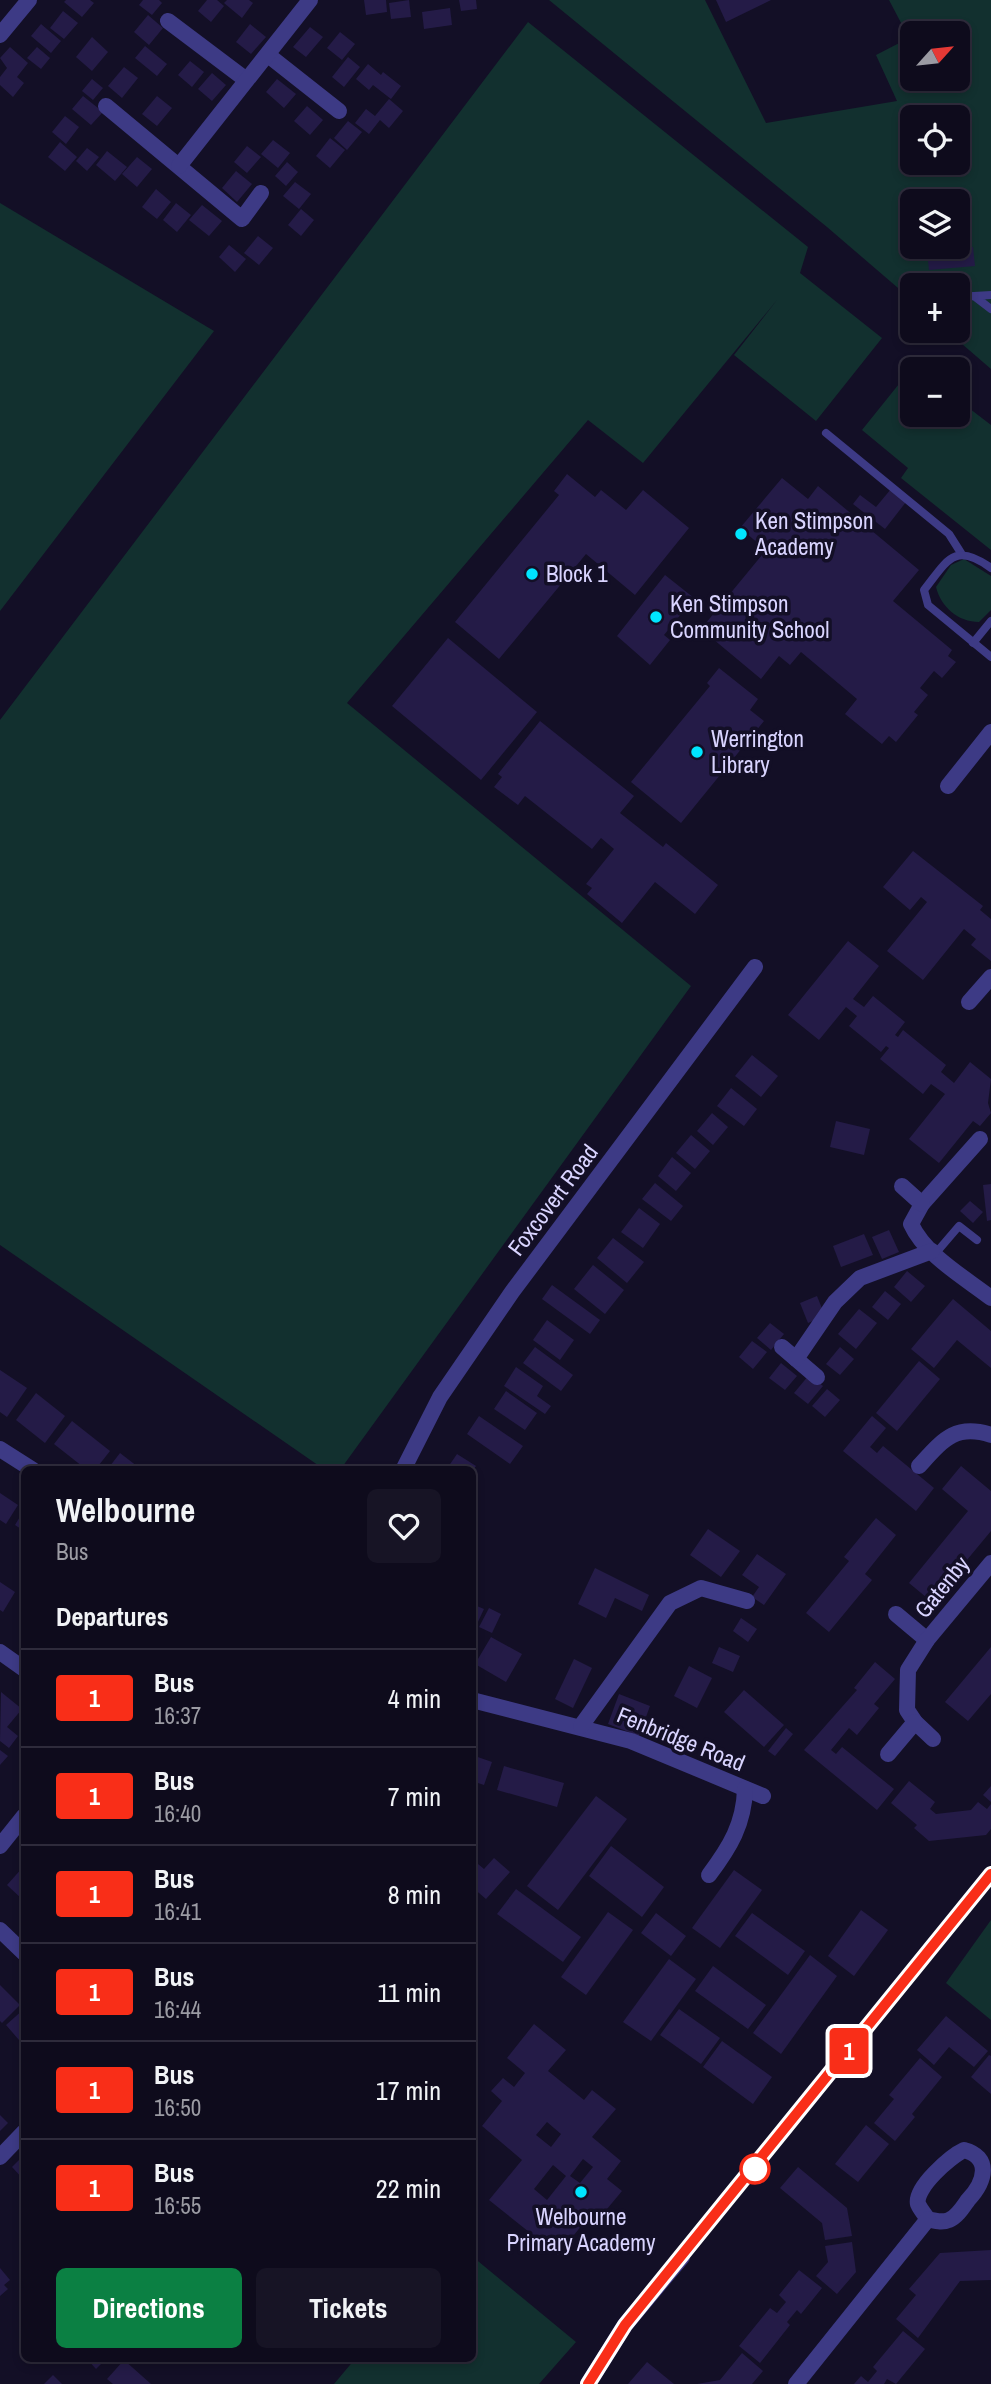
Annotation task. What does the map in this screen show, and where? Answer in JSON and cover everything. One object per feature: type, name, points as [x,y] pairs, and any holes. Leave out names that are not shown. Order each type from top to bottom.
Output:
[{"type":"street","points":[[0,35],[30,0]]},
{"type":"street","points":[[179,166],[310,0]]},
{"type":"street","points":[[168,21],[245,79]]},
{"type":"street","points":[[268,55],[339,111]]},
{"type":"street","points":[[106,106],[242,219],[261,193]]},
{"type":"street","points":[[948,786],[991,732]]},
{"type":"street","name":"Foxcovert Road","points":[[405,1466],[440,1398],[505,1303],[755,967]]},
{"type":"street","points":[[968,1002],[988,985]]},
{"type":"street","points":[[980,1139],[922,1204],[911,1224],[916,1235],[933,1252],[991,1297]]},
{"type":"street","points":[[902,1186],[922,1204]]},
{"type":"street","points":[[796,1359],[835,1302],[860,1278],[933,1252]]},
{"type":"street","points":[[782,1347],[817,1377]]},
{"type":"street","points":[[919,1466],[942,1441],[966,1429],[991,1435]]},
{"type":"street","points":[[0,1449],[27,1466]]},
{"type":"street","name":"Gatenby","points":[[915,1722],[907,1710],[908,1670],[927,1640],[991,1563]]},
{"type":"street","name":"Fenbridge Road","points":[[581,1726],[670,1603],[701,1588],[747,1601]]},
{"type":"street","name":"Gatenby","points":[[896,1614],[927,1640]]},
{"type":"street","points":[[0,1652],[21,1667]]},
{"type":"street","name":"Fenbridge Road","points":[[476,1701],[631,1741],[763,1797]]},
{"type":"street","points":[[888,1754],[915,1722],[933,1739]]},
{"type":"street","points":[[709,1875],[728,1850],[744,1815],[745,1789]]},
{"type":"street","points":[[0,1846],[21,1820]]},
{"type":"street","points":[[0,1930],[21,1950]]},
{"type":"street","points":[[0,2157],[21,2135]]},
{"type":"street","points":[[964,2150],[977,2152],[986,2161],[988,2174],[983,2184],[952,2219],[940,2222],[928,2219],[918,2204],[920,2192],[951,2155],[964,2150]]},
{"type":"street","points":[[796,2384],[928,2219]]},
{"type":"street","points":[[589,2384],[625,2325],[682,2257]]},
{"type":"lane","points":[[970,296],[991,295]]},
{"type":"lane","points":[[974,296],[991,309]]},
{"type":"lane","points":[[826,433],[949,534],[961,553]]},
{"type":"lane","points":[[991,568],[976,557],[961,553],[949,558],[924,590],[928,605],[991,657]]},
{"type":"lane","points":[[973,643],[991,621]]},
{"type":"lane","points":[[933,1252],[959,1226],[977,1240]]},
{"type":"lane","points":[[682,2257],[991,1874]]},
{"type":"green space","points":[[549,0],[705,0],[766,123],[897,101],[876,55],[900,43],[900,91],[970,91],[970,21],[900,21],[889,0],[991,0],[991,369],[961,343],[970,343],[970,273],[900,273],[900,290]]},
{"type":"green space","points":[[528,22],[808,247],[800,273],[882,338],[816,421],[734,355],[777,300],[643,463],[588,420],[347,703],[691,986],[343,1466],[319,1466],[0,1245],[0,720]]},
{"type":"green space","points":[[0,203],[214,331],[0,611]]},
{"type":"green space","points":[[900,383],[900,427],[970,427],[970,409],[991,425],[991,550],[901,478],[908,468],[862,430]]},
{"type":"green space","points":[[964,559],[991,576],[991,610],[979,622],[964,619],[951,612],[936,587],[951,565]]},
{"type":"green space","points":[[991,1920],[991,2020],[946,1983]]},
{"type":"green space","points":[[476,2259],[576,2342],[539,2384],[334,2384],[352,2362],[476,2362]]},
{"type":"building","points":[[90,0],[94,3],[82,17],[64,2]]},
{"type":"building","points":[[143,0],[159,0],[162,3],[152,15],[139,5]]},
{"type":"building","points":[[207,0],[217,0],[224,6],[211,22],[198,11]]},
{"type":"building","points":[[227,0],[249,0],[253,3],[242,18],[224,3]]},
{"type":"building","points":[[364,0],[386,0],[387,12],[366,15]]},
{"type":"building","points":[[409,0],[411,17],[391,19],[389,3]]},
{"type":"building","points":[[459,0],[476,0],[477,9],[461,11]]},
{"type":"building","points":[[716,0],[771,0],[726,22]]},
{"type":"building","points":[[450,8],[452,25],[424,29],[422,12]]},
{"type":"building","points":[[63,11],[78,23],[64,39],[50,28]]},
{"type":"building","points":[[148,15],[163,28],[149,45],[134,32]]},
{"type":"building","points":[[41,24],[61,41],[51,53],[31,36]]},
{"type":"building","points":[[250,24],[266,37],[251,54],[236,42]]},
{"type":"building","points":[[310,27],[323,37],[306,57],[293,47]]},
{"type":"building","points":[[340,32],[355,44],[342,60],[327,48]]},
{"type":"building","points":[[92,37],[108,52],[92,71],[76,57]]},
{"type":"building","points":[[145,46],[167,64],[157,76],[135,58]]},
{"type":"building","points":[[10,47],[28,63],[17,77],[24,83],[13,97],[0,85],[0,77],[7,68],[0,58]]},
{"type":"building","points":[[37,47],[50,58],[41,69],[27,58]]},
{"type":"building","points":[[348,57],[360,67],[344,87],[332,77]]},
{"type":"building","points":[[190,61],[204,72],[192,87],[178,75]]},
{"type":"building","points":[[368,64],[401,86],[391,99],[373,85],[369,90],[356,79]]},
{"type":"building","points":[[124,67],[138,78],[122,98],[108,86]]},
{"type":"building","points":[[212,73],[226,85],[212,101],[198,89]]},
{"type":"building","points":[[92,79],[103,88],[93,100],[82,91]]},
{"type":"building","points":[[277,79],[296,94],[284,108],[266,92]]},
{"type":"building","points":[[83,96],[103,112],[91,125],[72,109]]},
{"type":"building","points":[[157,96],[172,108],[157,126],[142,114]]},
{"type":"building","points":[[389,99],[403,111],[389,128],[380,120],[369,134],[355,123],[366,109],[375,116]]},
{"type":"building","points":[[307,106],[323,120],[310,135],[294,121]]},
{"type":"building","points":[[65,116],[79,127],[66,144],[52,132]]},
{"type":"building","points":[[348,121],[362,132],[347,150],[334,138]]},
{"type":"building","points":[[330,138],[345,150],[330,168],[316,156]]},
{"type":"building","points":[[273,140],[290,153],[278,168],[261,154]]},
{"type":"building","points":[[60,142],[77,157],[65,171],[48,157]]},
{"type":"building","points":[[247,146],[261,157],[247,173],[234,162]]},
{"type":"building","points":[[87,148],[99,157],[87,171],[76,161]]},
{"type":"building","points":[[107,151],[127,167],[115,181],[96,165]]},
{"type":"building","points":[[137,157],[152,169],[137,187],[122,174]]},
{"type":"building","points":[[287,162],[298,172],[286,186],[275,176]]},
{"type":"building","points":[[236,171],[252,184],[237,202],[222,188]]},
{"type":"building","points":[[295,182],[311,194],[299,209],[283,196]]},
{"type":"building","points":[[156,189],[171,202],[157,219],[142,207]]},
{"type":"building","points":[[176,203],[191,215],[177,232],[163,220]]},
{"type":"building","points":[[202,205],[222,221],[209,236],[189,220]]},
{"type":"building","points":[[301,209],[314,220],[301,236],[288,225]]},
{"type":"building","points":[[258,236],[273,248],[259,265],[244,253]]},
{"type":"building","points":[[229,245],[246,259],[235,272],[219,257]]},
{"type":"building","points":[[970,247],[973,247],[975,266],[929,270],[928,259],[970,259]]},
{"type":"building","name":"Block 1","points":[[567,474],[595,497],[601,490],[626,510],[643,490],[689,528],[635,595],[586,554],[499,659],[455,622],[559,495],[554,491]]},
{"type":"building","points":[[782,478],[808,499],[818,486],[919,570],[893,601],[952,650],[948,656],[956,662],[942,678],[934,671],[920,688],[928,695],[914,712],[918,715],[896,742],[889,736],[882,744],[845,714],[857,699],[801,652],[790,665],[779,656],[761,679],[701,629],[766,550],[740,528]]},
{"type":"building","points":[[891,489],[906,502],[885,529],[853,504],[860,495],[876,507]]},
{"type":"building","name":"Ken Stimpson Community School","points":[[665,575],[694,598],[664,635],[670,640],[650,665],[617,636]]},
{"type":"building","points":[[448,638],[537,712],[481,780],[392,706]]},
{"type":"building","points":[[719,668],[758,699],[750,710],[764,721],[681,823],[631,782],[710,686],[707,683]]},
{"type":"building","points":[[540,721],[634,796],[620,813],[663,847],[666,843],[718,885],[695,914],[655,882],[622,923],[587,894],[592,888],[586,884],[614,849],[601,838],[592,849],[525,796],[518,805],[494,787],[502,777],[498,774]]},
{"type":"building","points":[[913,851],[983,906],[980,910],[991,919],[991,961],[971,945],[976,939],[964,929],[923,980],[887,951],[927,902],[921,897],[910,910],[883,887]]},
{"type":"building","points":[[848,941],[879,966],[853,999],[864,1007],[873,996],[905,1022],[895,1035],[898,1037],[903,1030],[946,1065],[941,1072],[954,1083],[970,1062],[991,1079],[988,1103],[991,1113],[980,1126],[973,1121],[939,1163],[909,1139],[945,1094],[931,1084],[923,1094],[880,1059],[889,1048],[886,1046],[881,1052],[849,1026],[857,1016],[846,1007],[819,1040],[788,1015]]},
{"type":"building","points":[[752,1055],[778,1076],[761,1097],[735,1076]]},
{"type":"building","points":[[731,1088],[757,1109],[744,1126],[717,1106]]},
{"type":"building","points":[[712,1113],[728,1127],[713,1145],[697,1131]]},
{"type":"building","points":[[836,1121],[870,1129],[864,1155],[830,1147]]},
{"type":"building","points":[[691,1135],[710,1151],[695,1169],[676,1153]]},
{"type":"building","points":[[672,1157],[691,1173],[676,1191],[658,1176]]},
{"type":"building","points":[[655,1183],[683,1206],[671,1221],[642,1199]]},
{"type":"building","points":[[991,1184],[991,1220],[987,1221],[983,1185]]},
{"type":"building","points":[[970,1201],[983,1212],[973,1223],[960,1211]]},
{"type":"building","points":[[639,1208],[660,1224],[643,1248],[621,1232]]},
{"type":"building","points":[[889,1230],[899,1252],[882,1259],[872,1237]]},
{"type":"building","points":[[864,1234],[873,1255],[841,1267],[833,1246]]},
{"type":"building","points":[[613,1238],[644,1262],[627,1283],[597,1258]]},
{"type":"building","points":[[593,1265],[624,1290],[605,1314],[574,1289]]},
{"type":"building","points":[[907,1271],[925,1286],[911,1302],[894,1287]]},
{"type":"building","points":[[552,1285],[600,1320],[590,1334],[542,1299]]},
{"type":"building","points":[[885,1291],[901,1304],[888,1320],[872,1307]]},
{"type":"building","points":[[817,1296],[825,1316],[808,1323],[800,1303]]},
{"type":"building","points":[[953,1299],[991,1331],[991,1368],[957,1340],[934,1368],[911,1349]]},
{"type":"building","points":[[859,1309],[877,1323],[856,1349],[838,1334]]},
{"type":"building","points":[[547,1320],[574,1340],[560,1360],[533,1340]]},
{"type":"building","points":[[770,1323],[784,1334],[771,1350],[757,1338]]},
{"type":"building","points":[[752,1341],[767,1352],[753,1369],[739,1357]]},
{"type":"building","points":[[535,1347],[573,1375],[561,1391],[523,1363]]},
{"type":"building","points":[[840,1347],[854,1359],[840,1375],[826,1364]]},
{"type":"building","points":[[919,1361],[940,1379],[897,1431],[876,1413]]},
{"type":"building","points":[[781,1363],[797,1376],[785,1390],[769,1378]]},
{"type":"building","points":[[516,1367],[543,1386],[537,1396],[551,1406],[545,1414],[504,1386]]},
{"type":"building","points":[[0,1370],[27,1388],[7,1417],[0,1412]]},
{"type":"building","points":[[809,1375],[823,1386],[808,1404],[794,1393]]},
{"type":"building","points":[[827,1389],[840,1400],[825,1417],[812,1406]]},
{"type":"building","points":[[506,1391],[537,1413],[525,1430],[494,1409]]},
{"type":"building","points":[[36,1393],[65,1416],[45,1443],[16,1420]]},
{"type":"building","points":[[479,1416],[523,1446],[510,1464],[467,1434]]},
{"type":"building","points":[[872,1416],[886,1428],[870,1447],[877,1453],[883,1446],[934,1488],[916,1511],[843,1451]]},
{"type":"building","points":[[72,1421],[110,1451],[98,1466],[82,1466],[54,1444]]},
{"type":"building","points":[[120,1453],[137,1466],[110,1466]]},
{"type":"building","points":[[457,1454],[476,1466],[449,1466]]},
{"type":"building","points":[[961,1466],[991,1491],[991,1531],[932,1602],[909,1583],[968,1511],[942,1489]]},
{"type":"building","points":[[0,1493],[18,1505],[6,1524],[0,1520]]},
{"type":"building","points":[[21,1515],[21,1529],[15,1525]]},
{"type":"building","points":[[876,1518],[896,1535],[865,1574],[872,1580],[829,1632],[806,1613],[849,1561],[844,1557]]},
{"type":"building","points":[[708,1529],[740,1551],[721,1577],[690,1555]]},
{"type":"building","points":[[757,1554],[786,1574],[764,1605],[752,1597],[759,1587],[742,1575]]},
{"type":"building","points":[[595,1568],[649,1595],[642,1611],[615,1598],[606,1618],[578,1604]]},
{"type":"building","points":[[0,1582],[15,1592],[3,1612],[0,1610]]},
{"type":"building","points":[[476,1606],[484,1609],[476,1626]]},
{"type":"building","points":[[489,1608],[501,1614],[492,1633],[479,1627]]},
{"type":"building","points":[[741,1618],[757,1629],[748,1642],[733,1631]]},
{"type":"building","points":[[491,1637],[522,1654],[506,1682],[476,1662]]},
{"type":"building","points":[[719,1647],[740,1656],[733,1672],[712,1663]]},
{"type":"building","points":[[991,1647],[991,1694],[968,1721],[945,1702]]},
{"type":"building","points":[[574,1659],[592,1668],[573,1708],[555,1699]]},
{"type":"building","points":[[875,1662],[895,1679],[874,1704],[879,1708],[857,1735],[849,1728],[831,1750],[836,1754],[842,1747],[894,1789],[877,1810],[804,1750],[857,1690],[854,1688]]},
{"type":"building","points":[[689,1666],[712,1678],[697,1708],[674,1696]]},
{"type":"building","points":[[744,1690],[784,1725],[764,1747],[724,1712]]},
{"type":"building","points":[[1,1692],[21,1710],[7,1727],[18,1736],[9,1748],[0,1741]]},
{"type":"building","points":[[619,1694],[650,1706],[639,1736],[608,1724]]},
{"type":"building","points":[[786,1728],[793,1734],[775,1756],[768,1751]]},
{"type":"building","points":[[0,1750],[8,1756],[0,1765]]},
{"type":"building","points":[[476,1756],[492,1762],[484,1785],[476,1782]]},
{"type":"building","points":[[504,1766],[564,1783],[557,1807],[497,1790]]},
{"type":"building","points":[[909,1781],[935,1802],[930,1809],[936,1814],[971,1810],[978,1802],[987,1809],[991,1804],[991,1829],[986,1835],[929,1841],[914,1828],[917,1825],[891,1803]]},
{"type":"building","points":[[991,1786],[991,1802],[983,1795]]},
{"type":"building","points":[[596,1796],[627,1819],[558,1910],[527,1886]]},
{"type":"building","points":[[611,1846],[664,1887],[642,1917],[589,1876]]},
{"type":"building","points":[[494,1858],[510,1872],[486,1899],[476,1890],[476,1862],[484,1869]]},
{"type":"building","points":[[21,1869],[21,1898],[7,1885]]},
{"type":"building","points":[[734,1870],[762,1890],[720,1948],[692,1928]]},
{"type":"building","points":[[516,1889],[581,1937],[563,1962],[497,1914]]},
{"type":"building","points":[[861,1910],[888,1930],[854,1976],[828,1956]]},
{"type":"building","points":[[608,1912],[633,1930],[586,1995],[561,1977]]},
{"type":"building","points":[[656,1913],[686,1936],[671,1956],[641,1933]]},
{"type":"building","points":[[752,1913],[805,1951],[788,1975],[735,1936]]},
{"type":"building","points":[[810,1955],[837,1976],[781,2054],[753,2033]]},
{"type":"building","points":[[669,1959],[696,1979],[651,2041],[623,2022]]},
{"type":"building","points":[[713,1966],[766,2005],[748,2029],[695,1991]]},
{"type":"building","points":[[0,1985],[20,2005],[2,2023],[0,2021]]},
{"type":"building","points":[[679,2009],[720,2038],[701,2064],[660,2035]]},
{"type":"building","points":[[21,2012],[19,2040],[6,2025]]},
{"type":"building","points":[[946,2016],[988,2051],[974,2067],[949,2047],[934,2065],[917,2050]]},
{"type":"building","points":[[534,2024],[566,2050],[548,2071],[584,2100],[592,2090],[616,2109],[592,2137],[621,2161],[607,2179],[622,2191],[597,2221],[590,2215],[558,2255],[489,2200],[522,2160],[482,2126],[502,2101],[491,2091],[503,2078],[514,2087],[525,2073],[507,2058]],"holes":[[[547,2122],[561,2134],[551,2147],[536,2135]],[[583,2159],[593,2167],[580,2183],[570,2176]],[[553,2165],[566,2176],[547,2200],[534,2189]]]},
{"type":"building","points":[[722,2041],[772,2077],[753,2104],[703,2067]]},
{"type":"building","points":[[989,2055],[991,2056],[991,2094],[971,2077]]},
{"type":"building","points":[[920,2058],[942,2077],[912,2114],[915,2117],[895,2141],[874,2123],[894,2099],[889,2095]]},
{"type":"building","points":[[0,2115],[8,2123],[0,2131]]},
{"type":"building","points":[[866,2125],[889,2144],[858,2182],[835,2164]]},
{"type":"building","points":[[21,2158],[21,2177],[12,2167]]},
{"type":"building","points":[[798,2167],[847,2208],[852,2236],[825,2240],[822,2223],[780,2188]]},
{"type":"building","points":[[852,2242],[856,2272],[837,2294],[816,2276],[828,2262],[825,2246]]},
{"type":"building","points":[[991,2250],[991,2280],[960,2281],[918,2338],[896,2319],[916,2295],[909,2289],[940,2253]]},
{"type":"building","points":[[0,2268],[10,2280],[4,2285],[8,2289],[0,2296]]},
{"type":"building","points":[[799,2270],[822,2288],[801,2314],[797,2310],[787,2322],[790,2325],[760,2363],[739,2346],[770,2308],[777,2313],[786,2302],[779,2295]]},
{"type":"building","points":[[903,2331],[925,2349],[896,2384],[887,2379],[884,2384],[854,2384],[861,2376],[868,2382],[877,2371],[873,2367]]},
{"type":"building","points":[[742,2353],[763,2371],[752,2384],[697,2384],[720,2380]]},
{"type":"building","points":[[90,2362],[103,2362],[96,2369]]},
{"type":"building","points":[[122,2362],[126,2362],[151,2384],[113,2384],[107,2379]]},
{"type":"building","points":[[647,2362],[674,2384],[628,2384]]},
{"type":"building","points":[[53,2375],[62,2384],[44,2384]]},
{"type":"bus line","name":"1","points":[[588,2384],[625,2325],[757,2167],[991,1874]]},
{"type":"place","name":"Ken Stimpson Academy","points":[[741,534]]},
{"type":"place","name":"Block 1","points":[[532,574]]},
{"type":"place","name":"Ken Stimpson Community School","points":[[656,617]]},
{"type":"place","name":"Werrington Library","points":[[697,752]]},
{"type":"place","name":"Welbourne Primary Academy","points":[[581,2192]]}]
